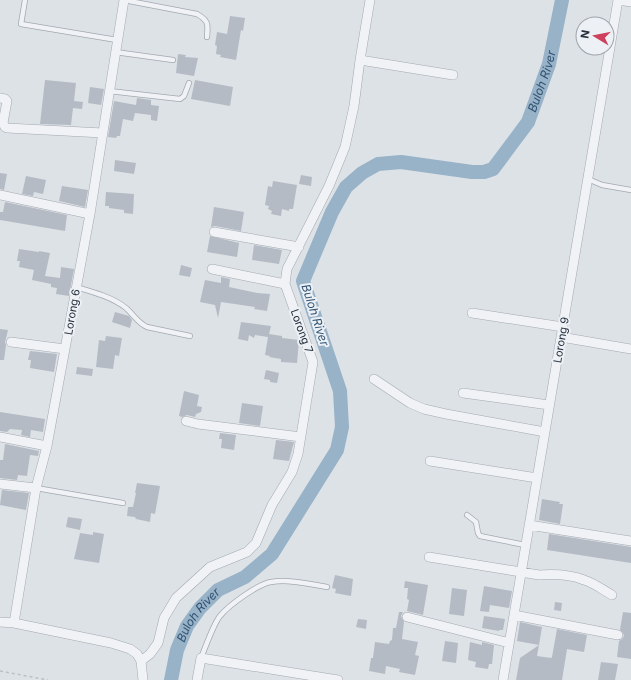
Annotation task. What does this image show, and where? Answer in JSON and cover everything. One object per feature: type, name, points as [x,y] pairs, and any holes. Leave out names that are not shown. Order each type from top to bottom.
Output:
[{"type":"street","name":"Lorong 6","points":[[14,623],[36,488],[47,446],[90,214],[124,0]]},
{"type":"street","points":[[212,269],[285,284],[287,269],[329,186],[345,147],[354,106],[370,0]]},
{"type":"street","points":[[618,0],[631,2]]},
{"type":"street","name":"Lorong 9","points":[[503,680],[618,0]]},
{"type":"street","points":[[360,60],[453,75]]},
{"type":"street","points":[[0,98],[7,101],[3,125],[7,128],[103,133]]},
{"type":"street","points":[[0,195],[90,214]]},
{"type":"street","points":[[214,232],[299,247]]},
{"type":"street","name":"Lorong 7","points":[[142,661],[150,654],[158,643],[164,618],[176,598],[210,567],[247,552],[256,543],[272,505],[292,472],[298,454],[313,362],[285,284]]},
{"type":"street","points":[[472,313],[563,327]]},
{"type":"street","points":[[561,337],[631,349]]},
{"type":"street","points":[[10,342],[65,349]]},
{"type":"street","points":[[374,379],[410,404],[424,409],[545,432]]},
{"type":"street","points":[[463,393],[549,405]]},
{"type":"street","points":[[186,421],[198,424],[301,437]]},
{"type":"street","points":[[0,437],[47,446]]},
{"type":"street","points":[[430,461],[537,478]]},
{"type":"street","points":[[0,484],[36,488]]},
{"type":"street","points":[[529,526],[631,541]]},
{"type":"street","points":[[429,557],[539,575],[556,574],[571,576],[584,580],[612,595]]},
{"type":"street","points":[[514,615],[618,635]]},
{"type":"street","points":[[407,618],[509,643]]},
{"type":"street","points":[[0,622],[14,623],[120,645],[130,649],[137,654],[142,661],[143,680]]},
{"type":"street","points":[[197,680],[201,658],[338,680]]},
{"type":"lane","points":[[24,0],[21,24],[117,40]]},
{"type":"lane","points":[[124,0],[197,14],[205,19],[208,24],[207,37]]},
{"type":"lane","points":[[115,52],[173,60]]},
{"type":"lane","points":[[109,91],[180,99],[184,96],[189,83]]},
{"type":"lane","points":[[588,179],[602,184],[631,190]]},
{"type":"lane","points":[[76,287],[104,296],[119,303],[147,327],[190,336]]},
{"type":"lane","points":[[36,488],[123,504]]},
{"type":"lane","points":[[467,515],[476,522],[480,536],[526,545]]},
{"type":"lane","points":[[201,658],[219,616],[232,604],[247,594],[270,582],[302,583],[327,587]]},
{"type":"path","points":[[0,671],[48,680]]},
{"type":"building","points":[[230,16],[245,18],[243,31],[241,30],[236,60],[220,57],[221,55],[216,54],[217,46],[215,45],[217,32],[227,34]]},
{"type":"building","points":[[178,54],[186,55],[185,57],[198,58],[194,76],[176,73]]},
{"type":"building","points":[[45,80],[76,83],[74,101],[83,102],[82,109],[73,108],[71,125],[40,124]]},
{"type":"building","points":[[195,80],[233,87],[230,106],[191,99]]},
{"type":"building","points":[[90,87],[104,89],[101,105],[88,103]]},
{"type":"building","points":[[137,98],[151,100],[151,105],[159,106],[157,121],[151,120],[151,115],[135,113],[133,121],[123,119],[120,136],[117,136],[116,138],[108,137],[114,101],[136,105]]},
{"type":"building","points":[[115,160],[136,163],[134,174],[114,171]]},
{"type":"building","points":[[0,173],[7,174],[4,190],[0,189]]},
{"type":"building","points":[[301,175],[312,177],[311,186],[299,184]]},
{"type":"building","points":[[26,176],[46,180],[43,194],[34,192],[33,196],[22,194]]},
{"type":"building","points":[[273,181],[297,185],[293,209],[289,209],[289,211],[282,209],[281,216],[271,214],[272,211],[268,209],[269,206],[265,205],[268,186],[272,187]]},
{"type":"building","points":[[62,186],[88,190],[85,207],[59,201]]},
{"type":"building","points":[[106,192],[134,194],[133,214],[124,213],[124,210],[105,206]]},
{"type":"building","points":[[5,202],[67,215],[65,231],[0,220],[0,212],[3,212]]},
{"type":"building","points":[[214,207],[244,212],[241,231],[215,226],[211,227]]},
{"type":"building","points":[[210,236],[239,243],[237,257],[207,252]]},
{"type":"building","points":[[254,245],[282,250],[279,264],[252,260]]},
{"type":"building","points":[[19,249],[50,253],[45,276],[60,278],[61,267],[74,269],[69,296],[56,294],[57,288],[51,287],[51,284],[32,280],[34,270],[19,267],[20,261],[17,261]]},
{"type":"building","points":[[181,265],[192,268],[190,277],[179,275]]},
{"type":"building","points":[[221,277],[230,279],[229,287],[257,293],[270,294],[267,311],[254,309],[255,307],[221,302],[218,318],[215,305],[200,302],[205,280],[221,283]]},
{"type":"building","points":[[115,312],[129,316],[132,320],[130,328],[112,322]]},
{"type":"building","points":[[241,322],[271,326],[269,334],[282,336],[282,338],[299,340],[297,363],[281,362],[281,359],[265,355],[268,337],[255,335],[254,338],[249,335],[248,341],[238,339]]},
{"type":"building","points":[[0,329],[8,330],[5,342],[4,360],[0,360]]},
{"type":"building","points":[[106,336],[122,338],[119,356],[115,355],[113,369],[96,367],[99,340],[105,341]]},
{"type":"building","points":[[30,351],[57,354],[54,372],[30,368],[31,360],[28,360]]},
{"type":"building","points":[[77,367],[93,369],[92,376],[76,374]]},
{"type":"building","points":[[266,370],[279,373],[277,383],[264,379]]},
{"type":"building","points":[[184,391],[199,395],[197,406],[202,407],[201,412],[196,414],[195,417],[187,415],[182,417],[179,416]]},
{"type":"building","points":[[242,403],[263,406],[260,426],[239,423]]},
{"type":"building","points":[[0,412],[45,419],[43,432],[31,430],[30,437],[21,435],[22,430],[10,429],[7,432],[0,431]]},
{"type":"building","points":[[220,433],[236,435],[234,450],[221,448],[222,439],[219,439]]},
{"type":"building","points":[[276,440],[294,442],[289,461],[273,459]]},
{"type":"building","points":[[5,444],[39,451],[38,456],[30,455],[27,476],[18,475],[17,480],[0,478],[0,460],[3,460]]},
{"type":"building","points":[[137,483],[160,486],[155,514],[151,513],[150,522],[127,516],[128,507],[133,507]]},
{"type":"building","points":[[2,490],[29,493],[26,510],[0,505]]},
{"type":"building","points":[[542,499],[560,502],[559,504],[563,504],[560,524],[539,520]]},
{"type":"building","points":[[68,517],[82,519],[80,530],[66,527]]},
{"type":"building","points":[[93,532],[104,534],[99,563],[74,559],[80,533],[93,535]]},
{"type":"building","points":[[549,534],[631,547],[631,563],[547,550]]},
{"type":"building","points":[[335,575],[353,579],[351,596],[335,593],[336,589],[332,588]]},
{"type":"building","points":[[405,581],[428,585],[423,615],[407,611],[409,600],[407,599],[408,588],[404,588]]},
{"type":"building","points":[[484,586],[512,591],[509,608],[490,605],[489,612],[480,611]]},
{"type":"building","points":[[452,588],[467,590],[464,616],[449,614]]},
{"type":"building","points":[[555,602],[562,603],[561,611],[554,610]]},
{"type":"building","points":[[399,612],[403,612],[401,616],[404,622],[402,639],[418,642],[415,655],[419,656],[415,675],[399,672],[400,669],[386,666],[385,674],[369,671],[371,658],[373,658],[375,642],[389,644],[392,640],[393,628],[396,628]]},
{"type":"building","points":[[623,612],[631,613],[631,659],[617,657],[619,641],[624,636],[620,630]]},
{"type":"building","points":[[484,616],[505,619],[503,630],[499,631],[482,628]]},
{"type":"building","points":[[358,619],[367,620],[366,629],[356,627]]},
{"type":"building","points":[[520,622],[542,627],[539,645],[517,641]]},
{"type":"building","points":[[557,629],[587,635],[584,652],[567,649],[562,680],[516,680],[520,658],[539,645],[537,656],[552,657]]},
{"type":"building","points":[[445,641],[458,643],[456,663],[442,661]]},
{"type":"building","points":[[470,642],[482,645],[482,642],[494,645],[492,664],[489,664],[488,669],[475,667],[476,662],[468,660]]},
{"type":"building","points":[[601,662],[618,664],[615,680],[598,680]]},
{"type":"waterway","name":"Buloh River","points":[[171,680],[177,650],[187,626],[200,608],[218,590],[245,577],[272,554],[337,450],[342,427],[340,391],[303,281],[332,212],[346,187],[362,173],[378,164],[401,162],[472,172],[484,172],[493,169],[528,122],[549,64],[562,0]]}]
